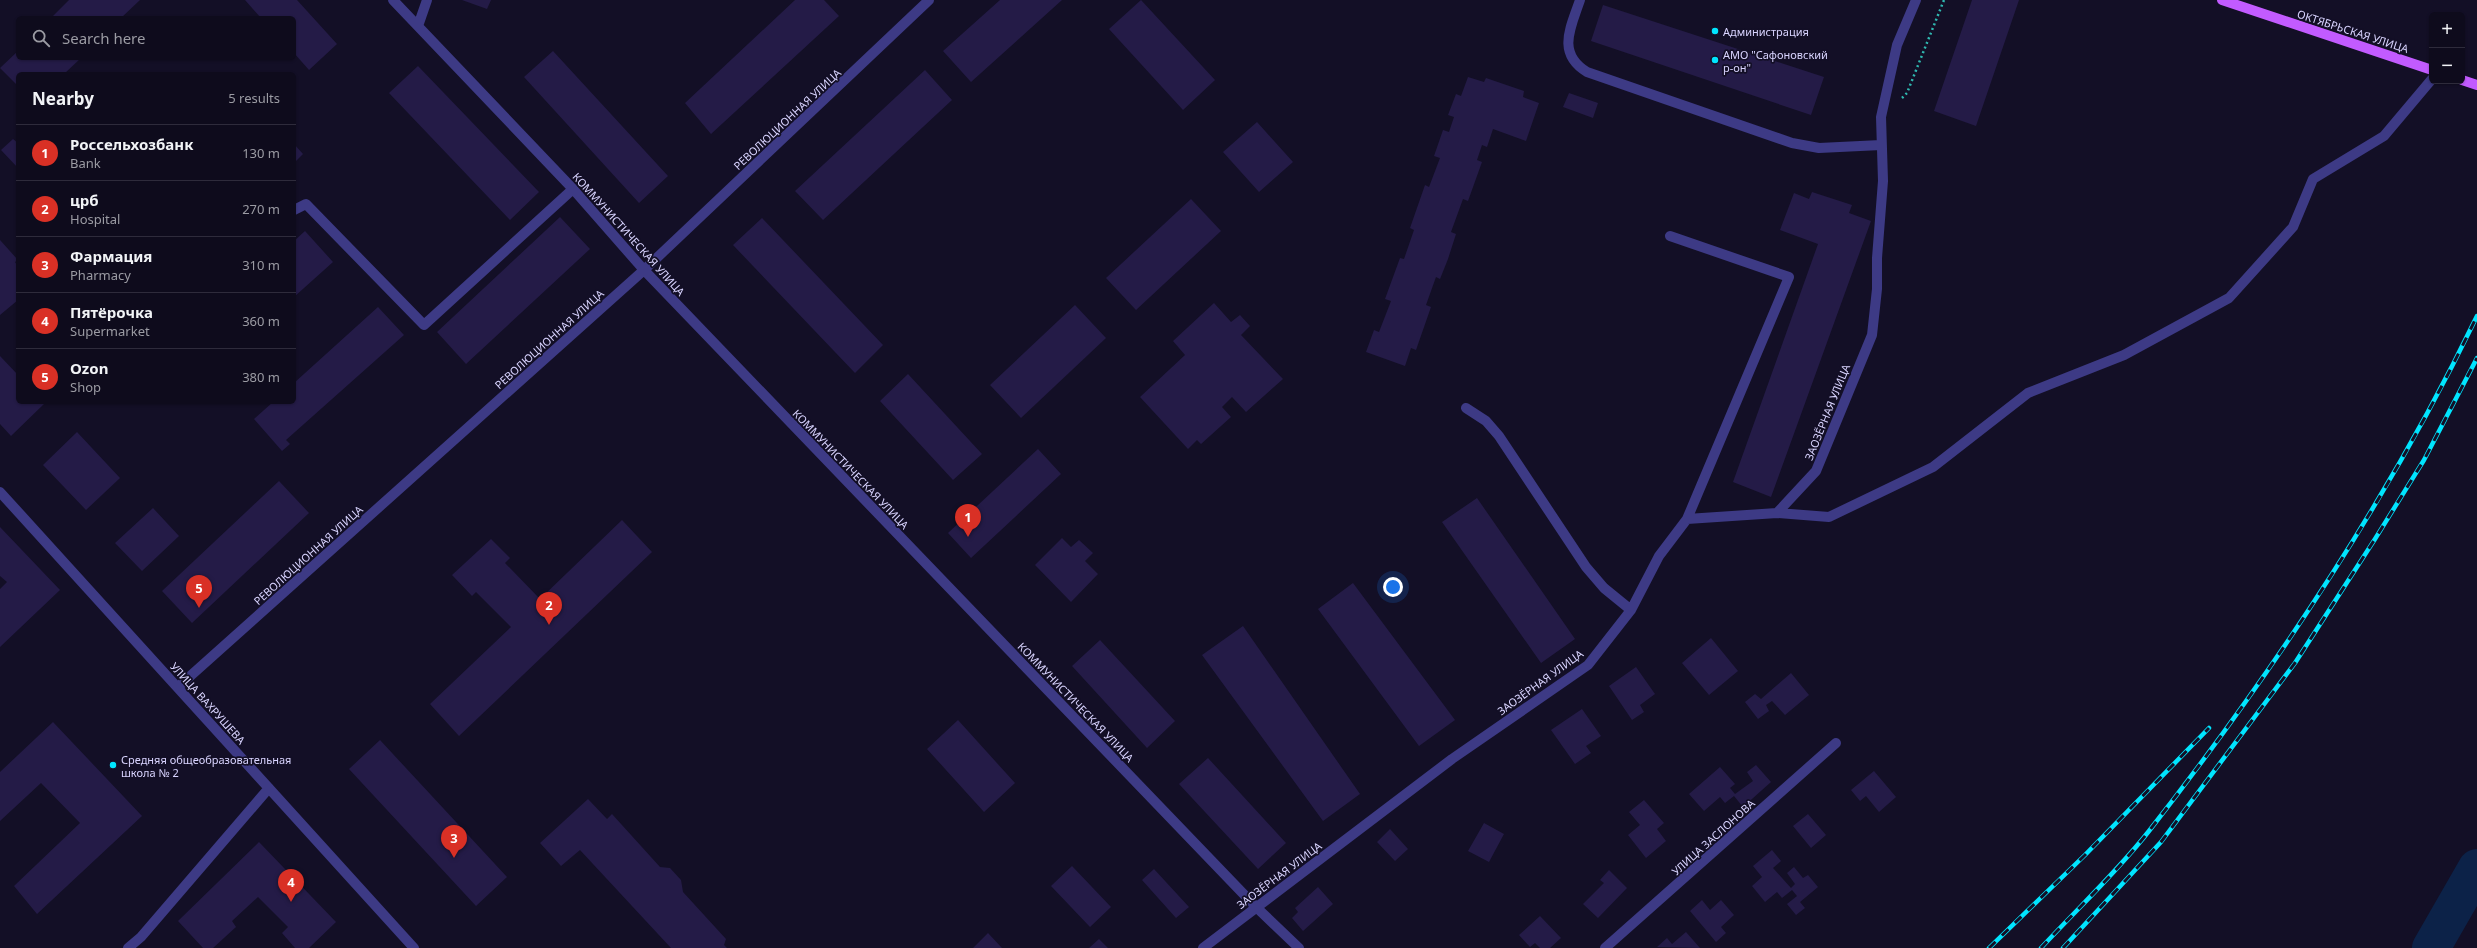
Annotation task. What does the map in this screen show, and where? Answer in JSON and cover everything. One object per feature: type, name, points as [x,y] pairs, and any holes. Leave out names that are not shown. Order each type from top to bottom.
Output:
[{"type":"main road","name":"ОКТЯБРЬСКАЯ УЛИЦА","points":[[2222,0],[2429,69]]},
{"type":"street","name":"КОММУНИСТИЧЕСКАЯ УЛИЦА","points":[[393,0],[573,189],[644,270],[1256,907],[1299,948]]},
{"type":"street","points":[[418,26],[427,0]]},
{"type":"street","name":"РЕВОЛЮЦИОННАЯ УЛИЦА","points":[[178,687],[644,270],[930,0]]},
{"type":"street","points":[[1580,0],[1567,42],[1576,66],[1587,72],[1792,143],[1819,148],[1881,145]]},
{"type":"street","name":"ЗАОЗЁРНАЯ УЛИЦА","points":[[1777,513],[1816,471],[1872,335],[1877,289],[1877,258],[1883,181],[1881,117],[1898,45],[1916,0]]},
{"type":"street","points":[[1687,519],[1777,513],[1829,517],[1933,467],[2028,393],[2124,355],[2229,298],[2293,227],[2313,179],[2384,136],[2429,83]]},
{"type":"street","points":[[296,209],[306,204],[424,325],[573,189]]},
{"type":"street","name":"ЗАОЗЁРНАЯ УЛИЦА","points":[[1203,948],[1452,759],[1588,665],[1631,610],[1659,556],[1687,519],[1789,277],[1670,236]]},
{"type":"street","points":[[1466,408],[1486,421],[1499,436],[1586,567],[1604,588],[1631,610]]},
{"type":"street","name":"УЛИЦА ВАХРУШЕВА","points":[[0,492],[414,948]]},
{"type":"street","name":"УЛИЦА ЗАСЛОНОВА","points":[[1606,948],[1836,743]]},
{"type":"street","points":[[128,948],[141,937],[269,788]]},
{"type":"path","points":[[1881,117],[1907,93],[1944,0]]},
{"type":"building","points":[[69,0],[140,0],[123,16],[53,16]]},
{"type":"building","points":[[245,0],[297,0],[337,44],[309,70],[296,55],[296,16],[259,16]]},
{"type":"building","points":[[462,0],[491,0],[487,9]]},
{"type":"building","points":[[795,0],[824,0],[839,16],[711,134],[685,103]]},
{"type":"building","points":[[1000,0],[1062,0],[971,82],[943,51]]},
{"type":"building","points":[[1141,0],[1215,80],[1183,110],[1109,29]]},
{"type":"building","points":[[1972,0],[2019,0],[1976,126],[1934,111]]},
{"type":"building","points":[[1603,5],[1824,77],[1811,115],[1591,41]]},
{"type":"building","points":[[553,51],[668,176],[639,203],[524,77]]},
{"type":"building","points":[[16,53],[16,60],[79,60],[66,72],[16,72],[16,84],[0,68]]},
{"type":"building","points":[[418,66],[539,192],[510,220],[389,93]]},
{"type":"building","points":[[925,70],[952,100],[823,220],[795,191]]},
{"type":"building","points":[[1468,77],[1484,82],[1486,78],[1524,91],[1523,97],[1539,103],[1526,141],[1493,129],[1487,147],[1482,145],[1477,160],[1482,162],[1468,201],[1463,199],[1451,232],[1456,234],[1448,259],[1440,279],[1436,277],[1426,305],[1431,307],[1416,350],[1411,348],[1405,366],[1366,352],[1374,330],[1379,332],[1391,301],[1385,299],[1400,258],[1404,259],[1414,230],[1410,228],[1425,185],[1429,187],[1440,158],[1434,156],[1443,130],[1449,132],[1454,117],[1448,115],[1456,94],[1461,96]]},
{"type":"building","points":[[1569,93],[1598,103],[1593,118],[1563,107]]},
{"type":"building","points":[[1257,122],[1293,162],[1259,192],[1223,152]]},
{"type":"building","points":[[13,139],[16,141],[16,166],[1,150]]},
{"type":"building","points":[[296,146],[303,154],[296,161]]},
{"type":"building","points":[[1812,192],[1852,205],[1849,213],[1871,221],[1771,497],[1733,482],[1818,244],[1780,230],[1794,193],[1809,199]]},
{"type":"building","points":[[1191,199],[1221,231],[1136,310],[1106,278]]},
{"type":"building","points":[[560,217],[590,249],[466,364],[437,332]]},
{"type":"building","points":[[762,218],[883,345],[855,373],[733,245]]},
{"type":"building","points":[[305,231],[333,262],[296,295],[296,239]]},
{"type":"building","points":[[0,240],[16,258],[16,302],[0,315]]},
{"type":"building","points":[[1214,303],[1231,322],[1240,315],[1250,326],[1241,335],[1283,379],[1246,412],[1232,397],[1222,407],[1231,417],[1201,444],[1197,440],[1188,449],[1140,397],[1185,355],[1173,341]]},
{"type":"building","points":[[1075,305],[1106,338],[1021,418],[990,385]]},
{"type":"building","points":[[378,307],[404,335],[286,440],[290,444],[282,451],[254,419],[271,404],[296,404],[296,381]]},
{"type":"building","points":[[0,356],[16,373],[16,404],[44,404],[11,436],[0,424]]},
{"type":"building","points":[[908,374],[982,454],[953,480],[880,401]]},
{"type":"building","points":[[77,432],[120,478],[86,510],[43,465]]},
{"type":"building","points":[[1038,449],[1061,474],[971,558],[948,533]]},
{"type":"building","points":[[279,481],[309,513],[192,623],[162,591]]},
{"type":"building","points":[[1477,498],[1575,639],[1541,663],[1442,522]]},
{"type":"building","points":[[153,508],[179,536],[142,571],[115,543]]},
{"type":"building","points":[[622,520],[652,552],[459,736],[430,704],[511,627],[476,592],[472,596],[452,575],[491,539],[510,558],[505,563],[540,599]]},
{"type":"building","points":[[0,527],[60,590],[0,647],[0,589],[7,582],[0,576]]},
{"type":"building","points":[[1062,538],[1071,547],[1079,540],[1093,553],[1085,561],[1098,574],[1071,602],[1035,565]]},
{"type":"building","points":[[1353,583],[1455,720],[1419,746],[1318,609]]},
{"type":"building","points":[[1243,626],[1360,794],[1323,821],[1202,655]]},
{"type":"building","points":[[1711,638],[1738,671],[1709,695],[1682,663]]},
{"type":"building","points":[[1100,640],[1175,721],[1147,748],[1072,666]]},
{"type":"building","points":[[1636,667],[1655,694],[1640,705],[1644,712],[1632,720],[1609,686]]},
{"type":"building","points":[[1791,673],[1809,695],[1785,715],[1772,701],[1766,705],[1769,711],[1758,719],[1745,702],[1755,694],[1761,699]]},
{"type":"building","points":[[1582,709],[1601,736],[1586,746],[1591,753],[1575,764],[1551,730]]},
{"type":"building","points":[[958,720],[1015,783],[984,812],[927,749]]},
{"type":"building","points":[[53,722],[142,816],[37,914],[14,886],[80,823],[41,783],[0,821],[0,772]]},
{"type":"building","points":[[380,740],[507,877],[476,906],[349,769]]},
{"type":"building","points":[[1208,758],[1286,843],[1258,869],[1179,784]]},
{"type":"building","points":[[1756,765],[1771,782],[1743,807],[1734,796],[1725,803],[1720,797],[1704,811],[1689,794],[1720,767],[1735,784],[1730,788],[1735,794],[1753,781],[1747,772]]},
{"type":"building","points":[[1874,771],[1896,797],[1879,812],[1866,796],[1860,801],[1851,790]]},
{"type":"building","points":[[588,799],[607,819],[612,814],[660,867],[670,868],[681,880],[683,892],[726,939],[724,945],[727,948],[671,948],[580,850],[561,866],[540,843]]},
{"type":"building","points":[[1644,800],[1664,823],[1657,829],[1666,841],[1646,858],[1628,835],[1640,825],[1629,812]]},
{"type":"building","points":[[1808,814],[1826,835],[1811,848],[1793,826]]},
{"type":"building","points":[[1484,823],[1504,834],[1489,862],[1468,851]]},
{"type":"building","points":[[1390,829],[1408,849],[1395,861],[1377,842]]},
{"type":"building","points":[[259,842],[336,922],[309,948],[295,948],[282,933],[288,927],[258,897],[232,921],[236,927],[213,948],[203,948],[178,921]]},
{"type":"building","points":[[1772,850],[1781,861],[1773,868],[1791,888],[1795,884],[1787,873],[1794,867],[1803,878],[1808,875],[1818,887],[1800,902],[1805,908],[1796,915],[1787,904],[1797,896],[1792,890],[1782,898],[1777,892],[1765,902],[1752,886],[1762,877],[1753,866]]},
{"type":"building","points":[[1072,866],[1111,907],[1090,927],[1051,886]]},
{"type":"building","points":[[1154,869],[1189,907],[1176,918],[1142,880]]},
{"type":"building","points":[[1609,870],[1627,888],[1598,918],[1583,904],[1604,883],[1600,880]]},
{"type":"building","points":[[1318,887],[1333,904],[1303,931],[1292,918],[1298,912],[1295,908]]},
{"type":"building","points":[[1702,900],[1710,910],[1721,900],[1734,915],[1721,927],[1726,933],[1716,942],[1690,911]]},
{"type":"building","points":[[1540,916],[1561,938],[1550,948],[1540,948],[1535,943],[1530,947],[1519,935]]},
{"type":"building","points":[[1686,932],[1700,948],[1657,947],[1667,938],[1672,944]]},
{"type":"building","points":[[988,933],[1002,948],[973,948]]},
{"type":"building","points":[[1099,939],[1108,948],[1089,948]]},
{"type":"waterway","points":[[2431,948],[2477,868]]},
{"type":"railway","points":[[2041,948],[2137,846],[2241,709],[2285,646],[2368,517],[2443,384],[2477,316]]},
{"type":"railway","points":[[2063,948],[2161,842],[2295,663],[2424,460],[2477,358]]},
{"type":"railway","points":[[1989,948],[2085,855],[2209,728]]},
{"type":"place","name":"Администрация","points":[[1715,31]]},
{"type":"place","name":"АМО \"Сафоновский р-он\"","points":[[1715,60]]},
{"type":"place","name":"Россельхозбанк","points":[[968,537]]},
{"type":"place","name":"Ozon","points":[[199,608]]},
{"type":"place","name":"црб","points":[[549,625]]},
{"type":"place","name":"Средняя общеобразовательная школа № 2","points":[[113,765]]},
{"type":"place","name":"Фармация","points":[[454,858]]},
{"type":"place","name":"Пятёрочка","points":[[291,902]]}]
